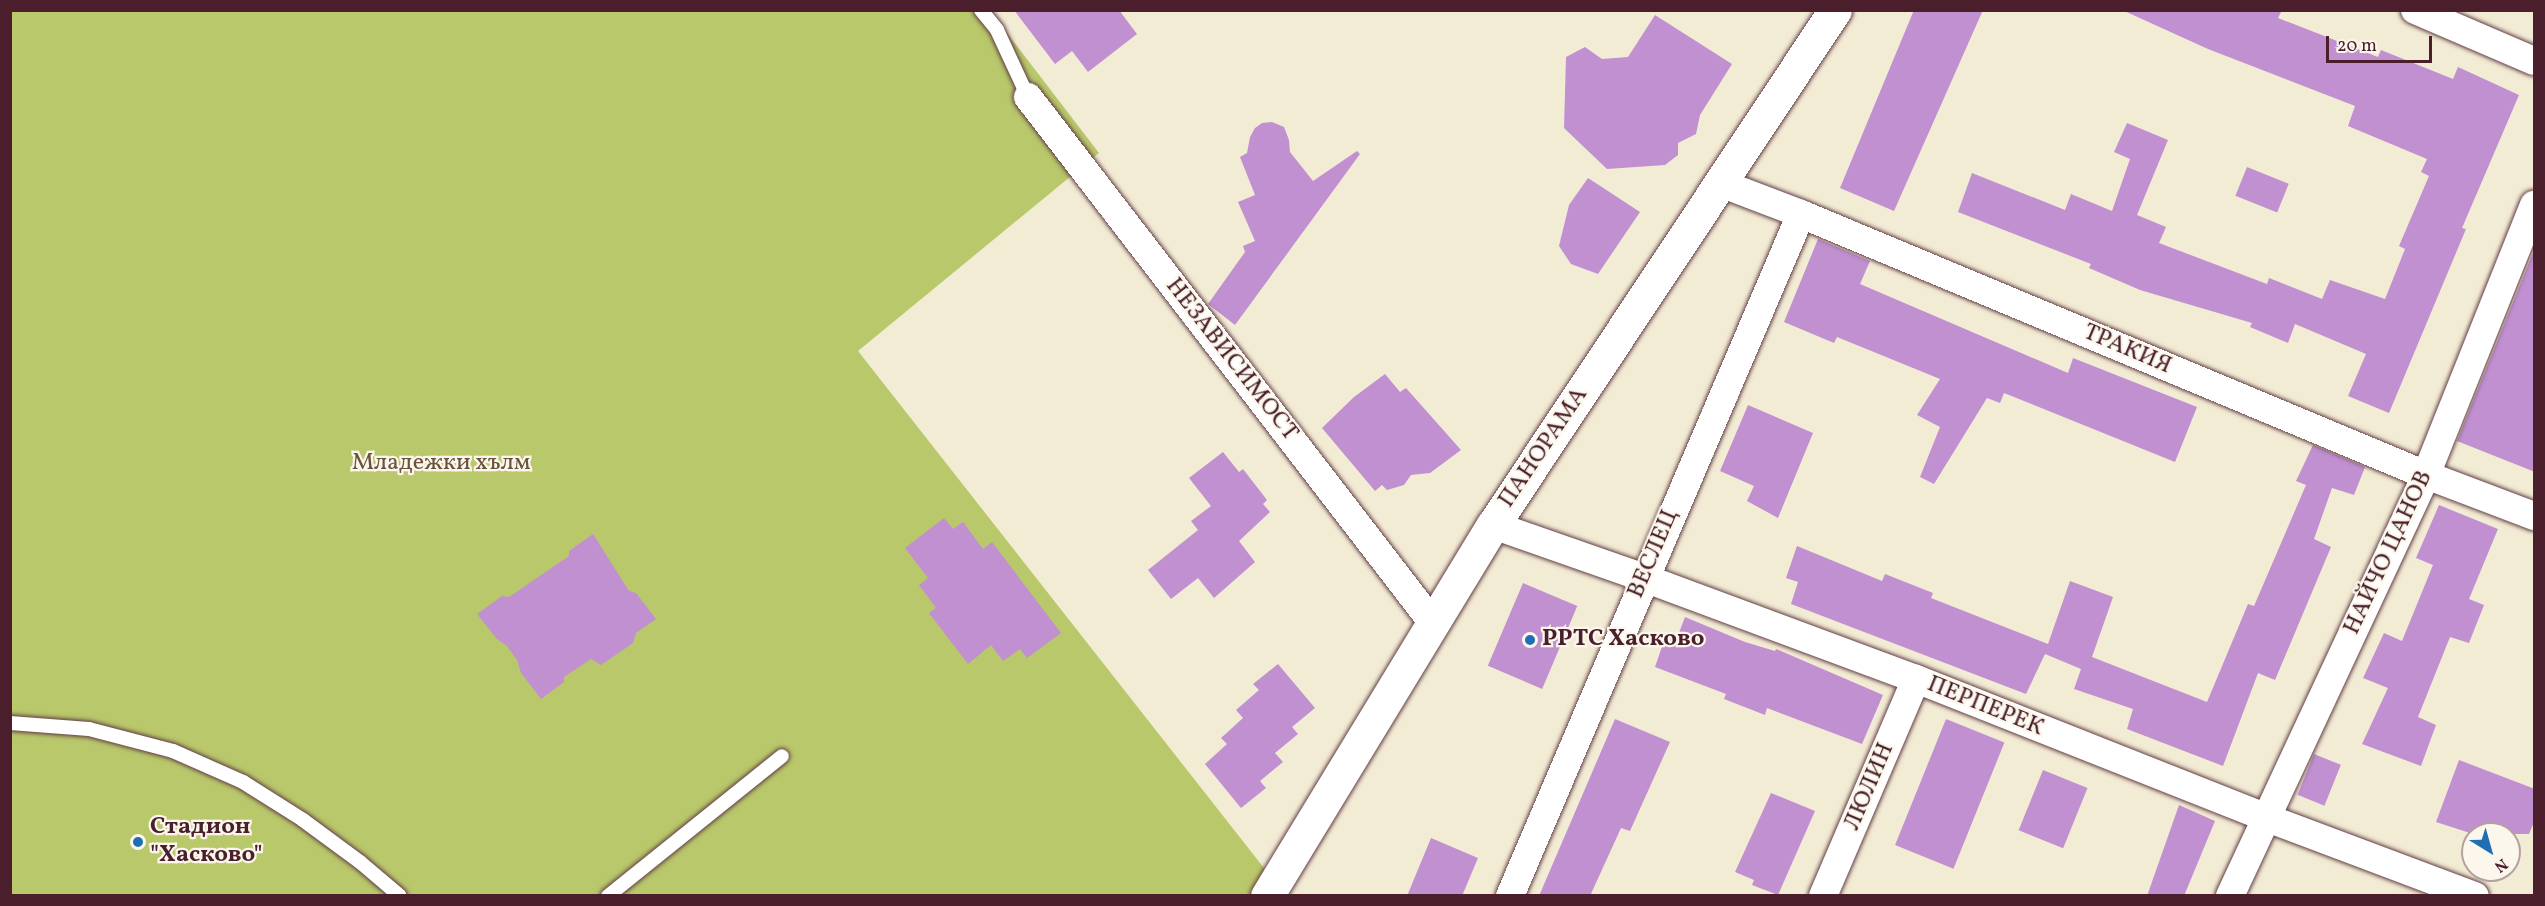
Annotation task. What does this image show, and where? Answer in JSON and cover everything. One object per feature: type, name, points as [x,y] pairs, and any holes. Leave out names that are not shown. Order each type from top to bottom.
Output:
[{"type":"street","name":"ПАНОРАМА","points":[[1267,896],[1493,525],[1835,10]]},
{"type":"street","points":[[2415,10],[2535,61]]},
{"type":"street","name":"НЕЗАВИСИМОСТ","points":[[1028,97],[1433,623]]},
{"type":"street","name":"ТРАКИЯ","points":[[1720,183],[1801,214],[2426,475],[2535,516]]},
{"type":"street","name":"НАЙЧО ЦАНОВ","points":[[2230,896],[2426,475],[2535,205]]},
{"type":"street","name":"ВЕСЛЕЦ","points":[[1510,896],[1801,214]]},
{"type":"street","name":"ПЕРПЕРЕК","points":[[1493,525],[1644,578],[1916,679],[2267,818],[2475,896]]},
{"type":"street","name":"ЛЮЛИН","points":[[1823,896],[1916,679]]},
{"type":"lane","points":[[981,10],[996,30],[1028,97]]},
{"type":"lane","points":[[10,723],[89,729],[173,751],[243,782],[303,820],[400,896]]},
{"type":"lane","points":[[608,896],[782,756]]},
{"type":"green space","name":"Младежки хълм","points":[[10,11],[990,11],[1099,153],[858,351],[1275,882],[1267,895],[11,895]]},
{"type":"building","points":[[1014,10],[1119,10],[1137,34],[1088,72],[1072,51],[1055,64]]},
{"type":"building","points":[[1914,10],[1983,10],[1894,211],[1840,188]]},
{"type":"building","points":[[2122,10],[2282,10],[2278,18],[2378,57],[2381,50],[2453,79],[2458,67],[2519,95],[2462,228],[2466,229],[2389,413],[2348,396],[2366,354],[2295,324],[2288,343],[2250,327],[2252,323],[2140,290],[2089,268],[2091,264],[1958,212],[1972,173],[2065,210],[2071,194],[2112,211],[2130,159],[2114,152],[2127,123],[2168,140],[2137,215],[2166,227],[2159,243],[2267,284],[2269,278],[2322,299],[2330,280],[2385,299],[2405,249],[2399,246],[2429,176],[2421,172],[2427,159],[2348,126],[2355,106],[2208,49]]},
{"type":"building","points":[[1655,15],[1732,64],[1700,115],[1696,134],[1678,143],[1678,155],[1665,165],[1607,169],[1564,128],[1566,57],[1585,47],[1602,59],[1628,57]]},
{"type":"building","points":[[1272,122],[1284,127],[1289,140],[1290,152],[1313,181],[1357,151],[1360,154],[1235,325],[1208,304],[1245,252],[1243,246],[1255,241],[1238,202],[1255,195],[1240,157],[1247,153],[1250,137],[1255,128],[1262,123]]},
{"type":"building","points":[[2247,167],[2289,184],[2277,213],[2235,196]]},
{"type":"building","points":[[1588,178],[1640,212],[1598,274],[1571,264],[1559,246],[1569,205]]},
{"type":"building","points":[[1818,239],[1870,261],[1860,284],[2068,373],[2073,358],[2197,407],[2175,462],[2004,393],[2000,403],[1987,398],[1934,484],[1920,477],[1940,427],[1917,415],[1940,379],[1837,337],[1834,343],[1784,322]]},
{"type":"building","points":[[2535,248],[2535,472],[2457,441]]},
{"type":"building","points":[[1385,374],[1400,392],[1406,388],[1461,450],[1430,473],[1411,475],[1404,485],[1387,490],[1382,485],[1375,491],[1322,428],[1354,397]]},
{"type":"building","points":[[1748,405],[1813,433],[1778,518],[1747,501],[1754,486],[1720,471]]},
{"type":"building","points":[[2313,445],[2365,467],[2354,495],[2332,488],[2314,539],[2331,547],[2275,680],[2258,673],[2223,766],[2127,729],[2133,709],[2074,689],[2081,669],[2045,654],[2026,694],[1791,604],[1798,582],[1786,578],[1797,546],[1882,581],[1885,574],[1933,593],[1931,598],[2048,644],[2070,581],[2113,597],[2092,657],[2207,702],[2248,604],[2254,606],[2306,485],[2296,481]]},
{"type":"building","points":[[1223,452],[1239,472],[1243,469],[1267,500],[1263,504],[1270,512],[1239,541],[1255,562],[1214,598],[1198,578],[1171,599],[1148,570],[1198,530],[1191,521],[1211,506],[1189,478]]},
{"type":"building","points":[[2439,505],[2498,529],[2469,599],[2484,605],[2469,643],[2450,637],[2418,717],[2436,725],[2421,766],[2362,744],[2388,688],[2363,678],[2384,633],[2402,641],[2433,565],[2416,558]]},
{"type":"building","points":[[944,518],[953,529],[963,522],[983,549],[992,542],[1061,633],[1027,658],[1020,649],[1003,661],[991,645],[968,664],[929,613],[936,608],[919,585],[928,578],[905,548]]},
{"type":"building","points":[[593,534],[629,591],[636,593],[656,619],[636,633],[633,643],[601,665],[591,659],[564,677],[564,682],[541,699],[521,673],[517,660],[507,646],[497,639],[477,614],[502,596],[509,597],[569,556],[569,551]]},
{"type":"building","name":"РРТС Хасково","points":[[1523,583],[1577,606],[1542,689],[1488,666]]},
{"type":"building","points":[[1685,617],[1745,642],[1775,651],[1776,649],[1883,695],[1862,744],[1767,708],[1765,715],[1724,699],[1726,694],[1655,667],[1666,635],[1677,638]]},
{"type":"building","points":[[1278,664],[1315,708],[1292,727],[1298,734],[1275,753],[1283,762],[1260,781],[1266,788],[1241,808],[1205,764],[1227,744],[1221,738],[1243,718],[1236,710],[1259,690],[1253,684]]},
{"type":"building","points":[[1615,719],[1670,742],[1630,831],[1621,828],[1590,896],[1539,896]]},
{"type":"building","points":[[1946,719],[2004,743],[1953,869],[1895,845]]},
{"type":"building","points":[[2314,754],[2341,765],[2324,806],[2298,795]]},
{"type":"building","points":[[2459,760],[2535,789],[2535,820],[2529,834],[2521,834],[2521,822],[2461,822],[2461,830],[2436,822]]},
{"type":"building","points":[[2043,770],[2088,788],[2063,848],[2019,830]]},
{"type":"building","points":[[1771,793],[1815,811],[1778,895],[1752,885],[1754,880],[1735,872]]},
{"type":"building","points":[[2179,805],[2215,821],[2184,896],[2147,896]]},
{"type":"building","points":[[1431,838],[1478,858],[1462,896],[1407,896]]},
{"type":"place","name":"РРТС Хасково","points":[[1530,640]]},
{"type":"place","name":"Стадион \"Хасково\"","points":[[138,842]]}]
